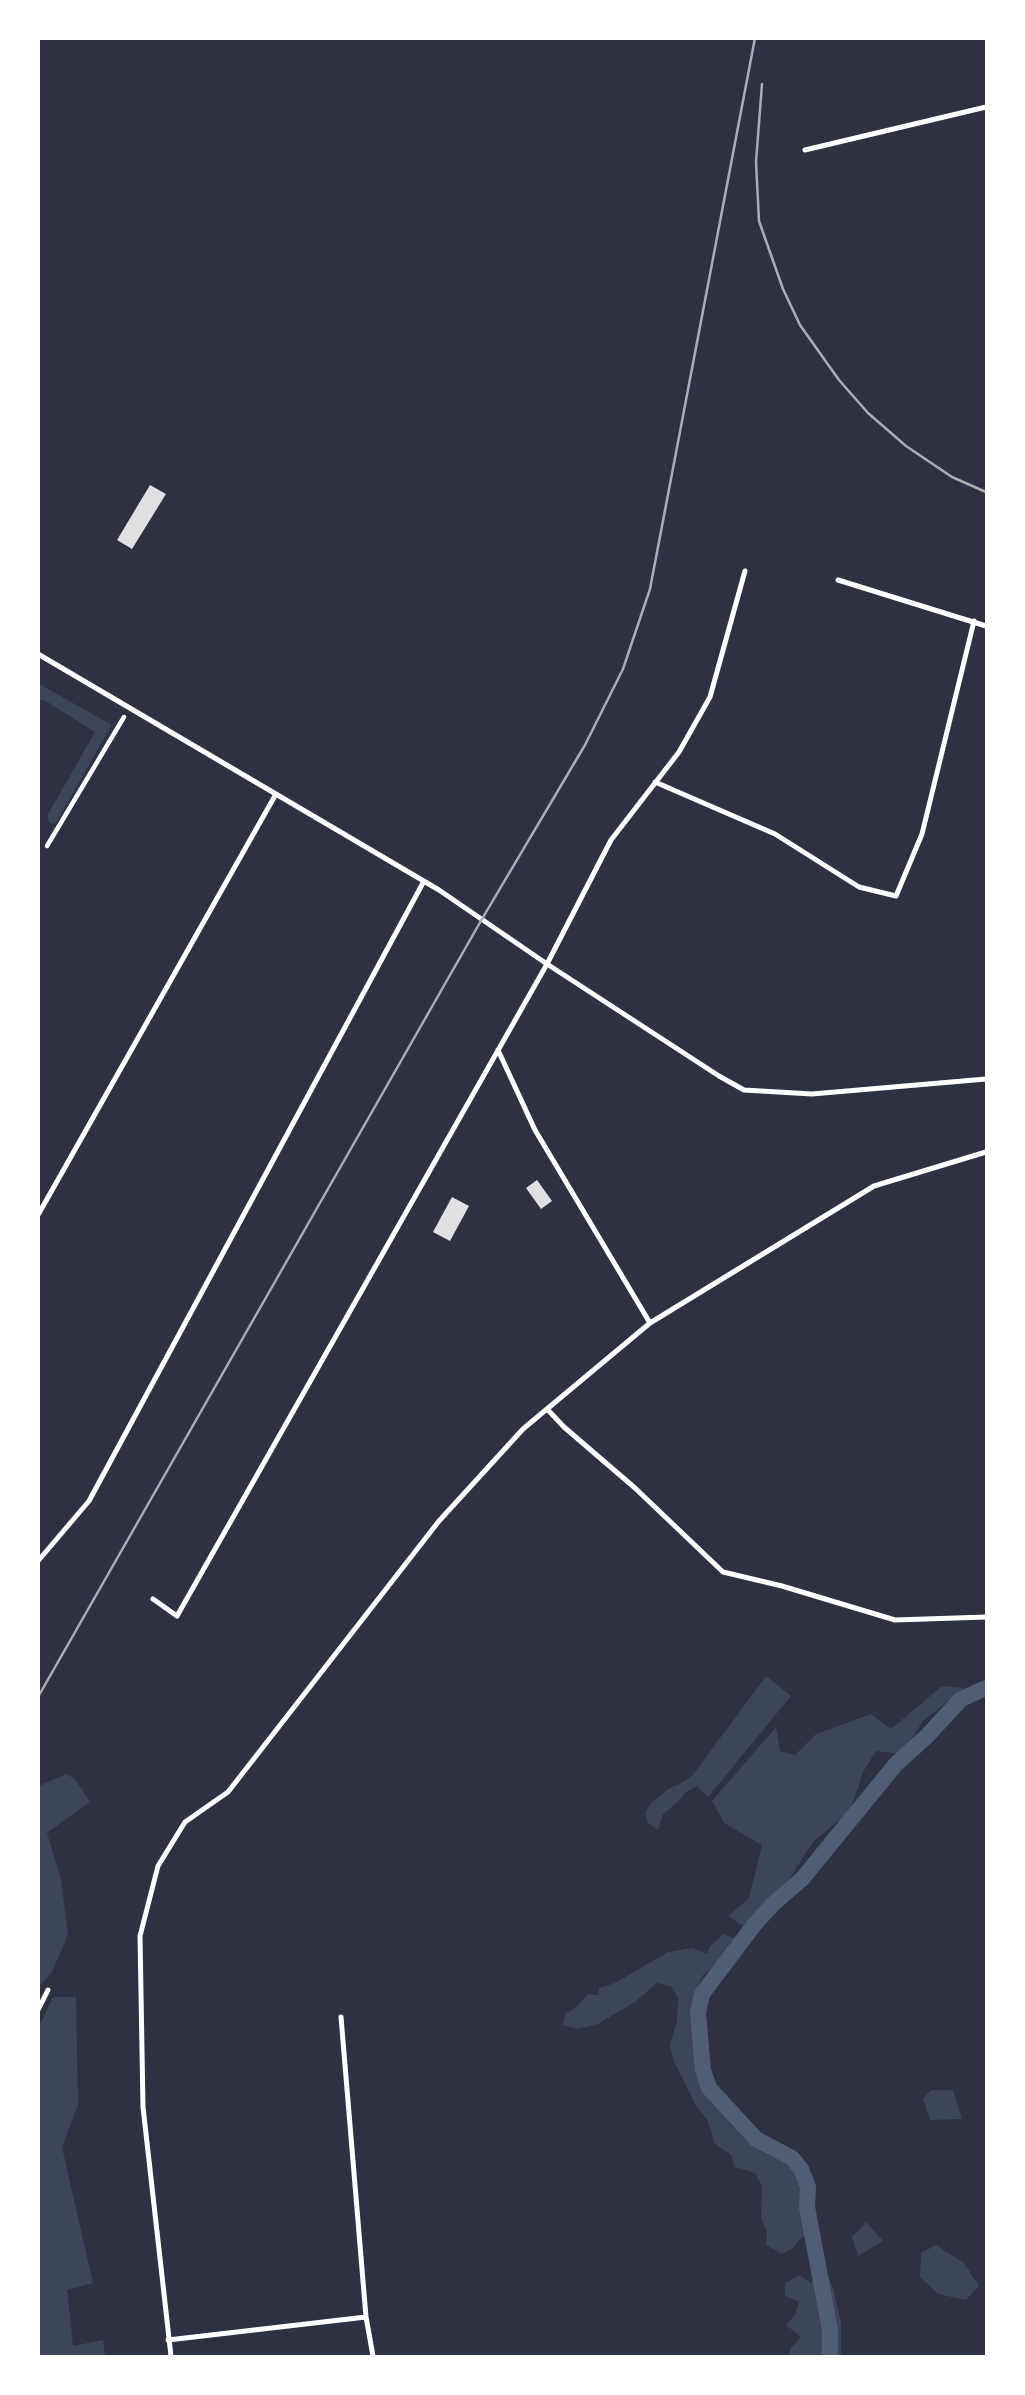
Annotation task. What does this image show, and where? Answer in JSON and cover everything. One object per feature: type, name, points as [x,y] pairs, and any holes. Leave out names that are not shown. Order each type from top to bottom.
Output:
[{"type":"street","points":[[805,150],[986,107]]},
{"type":"street","points":[[153,1599],[177,1615],[547,964],[611,840],[679,752],[710,697],[745,571]]},
{"type":"street","points":[[838,580],[986,626]]},
{"type":"street","points":[[655,782],[775,834],[859,887],[896,896],[922,834],[974,621]]},
{"type":"street","points":[[38,654],[424,881],[547,964],[744,1090],[812,1094],[986,1079]]},
{"type":"street","points":[[47,846],[124,717]]},
{"type":"street","points":[[38,1215],[276,794]]},
{"type":"street","points":[[38,1561],[89,1501],[424,881]]},
{"type":"street","points":[[498,1050],[535,1130],[650,1323]]},
{"type":"street","points":[[171,2357],[143,2107],[140,1936],[158,1866],[185,1822],[228,1792],[439,1521],[523,1429],[650,1323],[874,1186],[986,1152]]},
{"type":"street","points":[[548,1410],[723,1572],[895,1620],[986,1617]]},
{"type":"street","points":[[38,2010],[48,1990]]},
{"type":"street","points":[[341,2017],[366,2317],[373,2357]]},
{"type":"street","points":[[168,2340],[366,2317]]},
{"type":"shaded area","points":[[39,684],[112,725],[56,823],[50,824],[47,816],[95,732],[44,700],[39,701]]},
{"type":"shaded area","points":[[766,1676],[791,1696],[708,1797],[697,1786],[686,1792],[663,1814],[658,1830],[647,1822],[646,1812],[650,1804],[668,1789],[692,1776]]},
{"type":"shaded area","points":[[942,1686],[964,1688],[923,1721],[902,1754],[876,1751],[863,1772],[850,1811],[813,1842],[790,1878],[743,1926],[728,1916],[749,1898],[762,1845],[724,1823],[712,1801],[776,1727],[780,1751],[795,1755],[816,1734],[871,1714],[891,1729]]},
{"type":"shaded area","points":[[66,1774],[75,1779],[90,1802],[47,1833],[61,1879],[68,1935],[52,1972],[39,1987],[39,1786]]},
{"type":"shaded area","points":[[723,1934],[735,1939],[723,1958],[703,1975],[694,1996],[692,2022],[697,2069],[704,2087],[747,2141],[799,2170],[804,2181],[807,2235],[782,2254],[766,2245],[767,2231],[761,2219],[762,2186],[755,2173],[735,2167],[731,2155],[714,2143],[707,2120],[695,2104],[673,2059],[670,2045],[677,2021],[678,1998],[671,1986],[657,1983],[635,2002],[598,2024],[577,2029],[562,2025],[566,2013],[588,1994],[598,1995],[599,1988],[615,1983],[668,1952],[692,1948],[707,1954],[710,1946]]},
{"type":"shaded area","points":[[53,1997],[76,1997],[78,2105],[62,2147],[93,2283],[67,2290],[73,2346],[103,2340],[105,2356],[39,2356],[38,2028]]},
{"type":"shaded area","points":[[931,2090],[953,2090],[962,2119],[930,2120],[923,2099]]},
{"type":"shaded area","points":[[866,2222],[883,2241],[858,2256],[852,2237]]},
{"type":"shaded area","points":[[936,2245],[964,2263],[979,2286],[966,2300],[938,2294],[920,2277],[921,2253]]},
{"type":"shaded area","points":[[824,2266],[834,2291],[841,2323],[841,2356],[789,2356],[790,2349],[801,2337],[786,2325],[795,2315],[799,2302],[785,2296],[785,2283],[799,2275],[811,2283]]},
{"type":"building","points":[[150,485],[166,494],[132,549],[117,540]]},
{"type":"building","points":[[537,1180],[552,1201],[541,1209],[526,1188]]},
{"type":"building","points":[[452,1197],[469,1206],[450,1241],[433,1232]]},
{"type":"waterway","points":[[830,2356],[830,2330],[807,2207],[808,2187],[801,2169],[792,2158],[756,2139],[709,2088],[703,2070],[698,2013],[702,1994],[754,1925],[802,1879],[896,1764],[927,1736],[961,1699],[986,1688]]},
{"type":"railway","points":[[38,1697],[482,919],[585,745],[623,669],[650,589],[755,38]]},
{"type":"railway","points":[[762,84],[756,162],[759,221],[783,289],[800,325],[839,380],[868,413],[906,446],[952,477],[986,492]]}]
